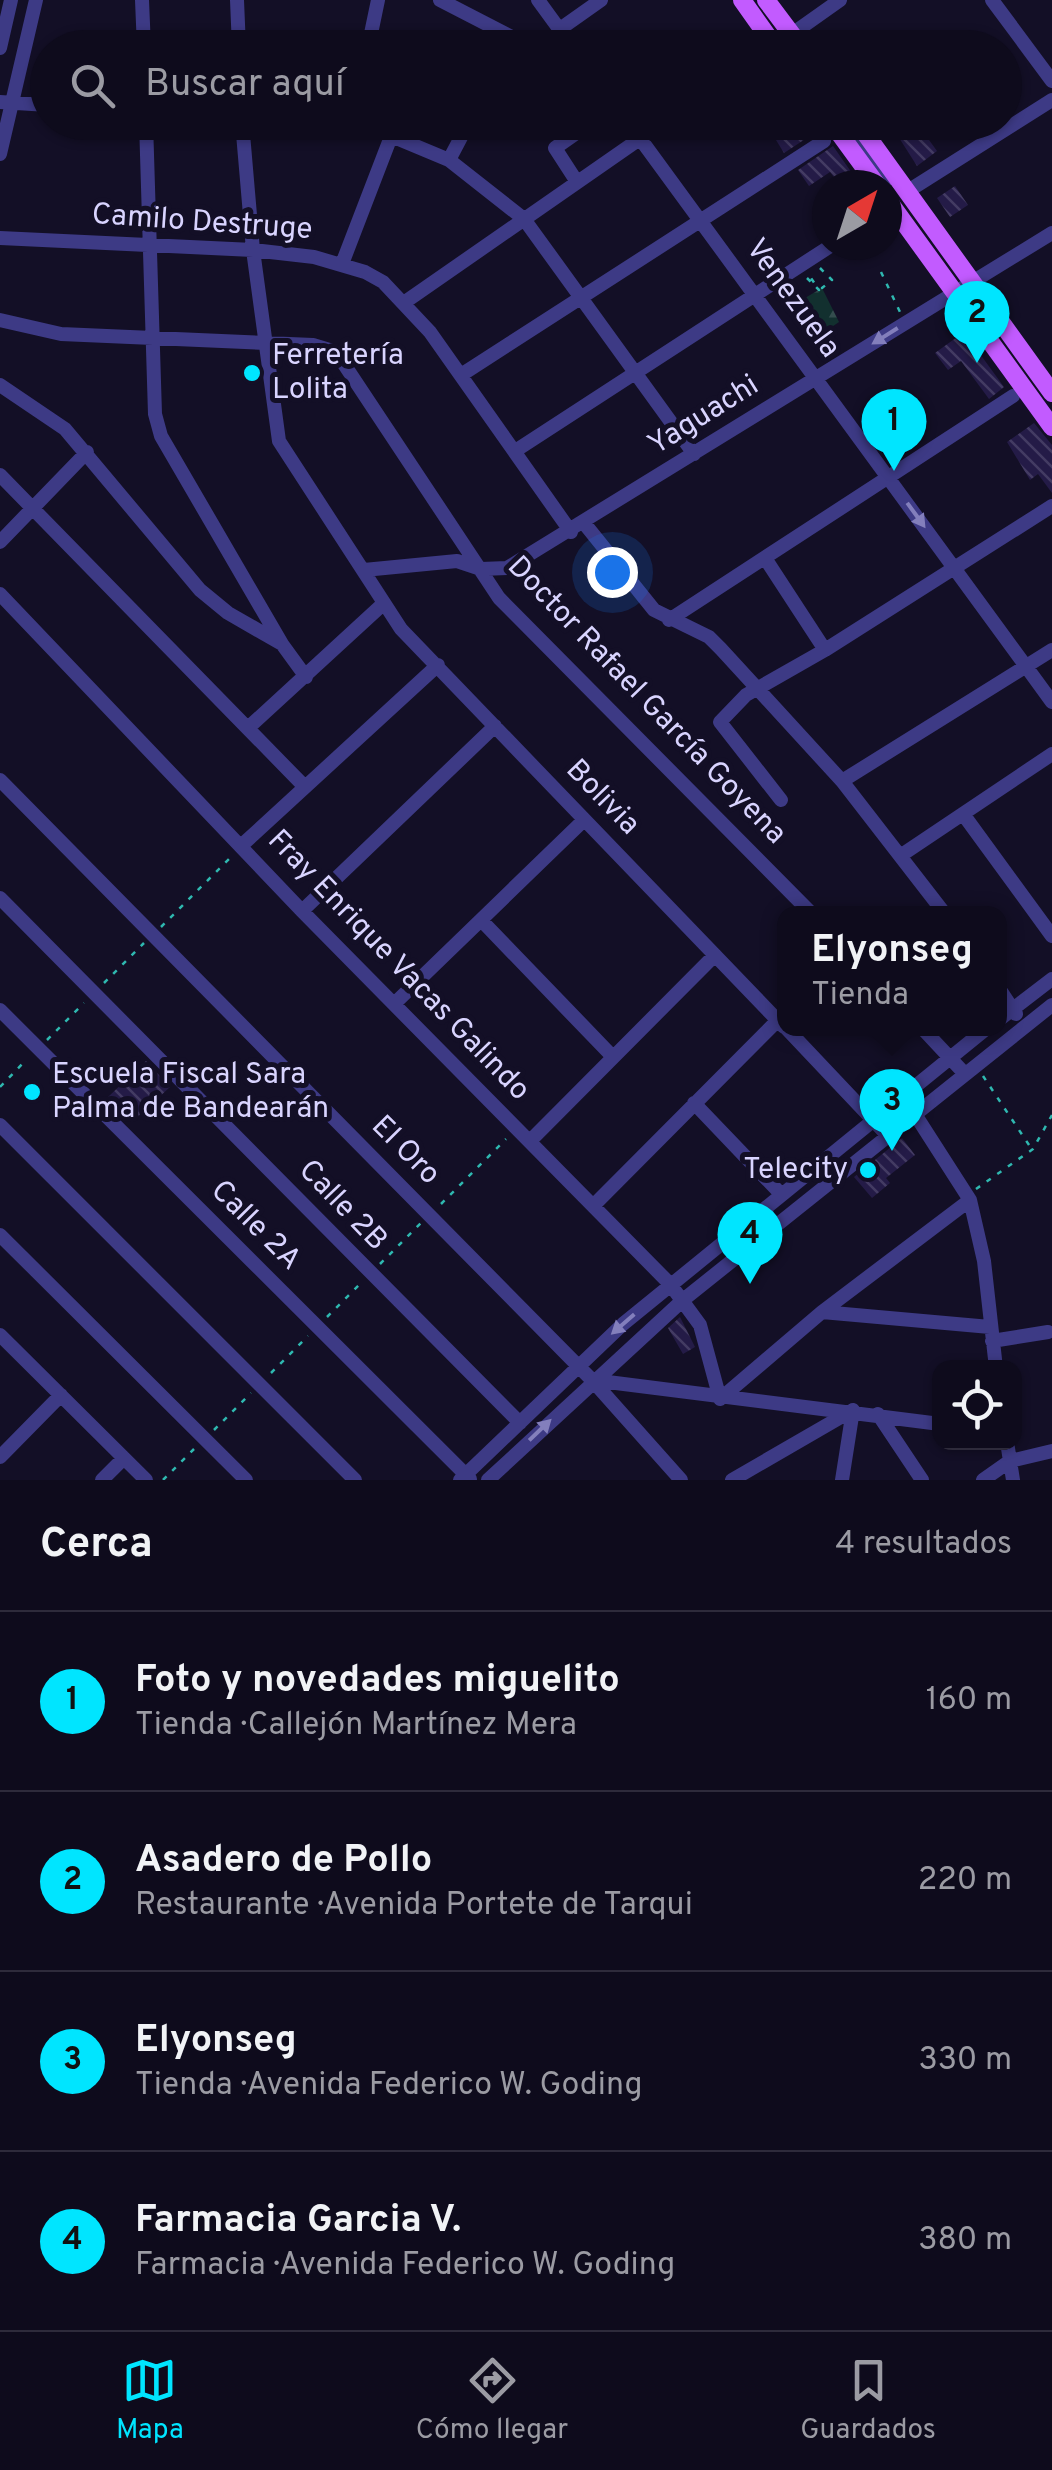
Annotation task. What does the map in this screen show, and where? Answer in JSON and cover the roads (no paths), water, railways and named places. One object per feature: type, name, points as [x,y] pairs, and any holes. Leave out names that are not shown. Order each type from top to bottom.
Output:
[{"type":"main road","points":[[745,0],[771,30]]},
{"type":"main road","points":[[766,0],[778,30]]},
{"type":"main road","points":[[847,140],[869,170]]},
{"type":"main road","points":[[870,140],[908,190],[962,288],[1052,427]]},
{"type":"main road","points":[[902,217],[1052,393]]},
{"type":"street","points":[[0,48],[11,0]]},
{"type":"street","points":[[0,154],[6,102],[36,0]]},
{"type":"street","points":[[142,0],[143,30]]},
{"type":"street","points":[[237,0],[238,30]]},
{"type":"street","points":[[372,30],[378,0]]},
{"type":"street","points":[[440,0],[493,30]]},
{"type":"street","points":[[538,0],[560,29],[601,0]]},
{"type":"street","points":[[756,0],[775,30]]},
{"type":"street","points":[[803,30],[840,0]]},
{"type":"street","points":[[992,0],[1014,30]]},
{"type":"street","points":[[1022,40],[1052,81]]},
{"type":"street","points":[[1022,119],[1052,100]]},
{"type":"street","points":[[147,140],[155,414],[161,436],[282,644],[306,677]]},
{"type":"street","name":"Bolivia","points":[[244,140],[253,250],[279,441],[383,604],[777,1019]]},
{"type":"street","points":[[342,264],[390,140]]},
{"type":"street","points":[[405,140],[448,160],[524,219],[638,371],[694,454]]},
{"type":"street","points":[[448,160],[459,140]]},
{"type":"street","points":[[567,140],[556,148],[577,182]]},
{"type":"street","points":[[405,302],[639,140]]},
{"type":"street","name":"Venezuela","points":[[641,140],[1052,702]]},
{"type":"street","points":[[859,140],[1052,418]]},
{"type":"street","points":[[908,190],[988,140]]},
{"type":"street","points":[[461,375],[824,141]]},
{"type":"street","name":"Yaguachi","points":[[364,570],[457,561],[480,568],[507,568],[1052,233]]},
{"type":"street","name":"Camilo Destruge","points":[[0,238],[253,250],[342,264],[383,282],[405,302],[515,451],[577,527],[654,610],[708,637],[842,780],[903,854],[939,906]]},
{"type":"street","points":[[515,451],[812,258]]},
{"type":"street","points":[[962,288],[1052,406]]},
{"type":"street","name":"Doctor Rafael García Goyena","points":[[0,320],[61,334],[313,346],[336,352],[500,598],[804,906]]},
{"type":"street","points":[[0,385],[65,429],[200,590],[228,613],[282,644]]},
{"type":"street","points":[[670,620],[890,480],[1013,396]]},
{"type":"street","points":[[0,542],[87,452]]},
{"type":"street","points":[[0,475],[305,786]]},
{"type":"street","points":[[780,800],[720,727],[746,694],[758,691],[825,650],[1052,506]]},
{"type":"street","points":[[765,558],[825,650]]},
{"type":"street","points":[[500,598],[507,568]]},
{"type":"street","name":"Fray Enrique Vacas Galindo","points":[[0,594],[302,911],[670,1284],[700,1325],[720,1399]]},
{"type":"street","points":[[249,727],[383,604]]},
{"type":"street","points":[[842,780],[1052,650]]},
{"type":"street","points":[[242,846],[438,665]]},
{"type":"street","points":[[302,911],[495,726]]},
{"type":"street","points":[[903,854],[1052,754]]},
{"type":"street","name":"El Oro","points":[[0,780],[578,1365],[681,1480]]},
{"type":"street","points":[[963,814],[1052,936]]},
{"type":"street","points":[[394,1004],[584,820]]},
{"type":"street","name":"Calle 2B","points":[[0,898],[520,1423]]},
{"type":"street","points":[[481,920],[613,1057]]},
{"type":"street","points":[[531,1140],[714,955]]},
{"type":"street","points":[[1007,1014],[1052,979]]},
{"type":"street","points":[[1007,1000],[1025,1027]]},
{"type":"street","points":[[488,1480],[683,1300],[1052,1005]]},
{"type":"street","name":"Calle 2A","points":[[0,1010],[466,1478]]},
{"type":"street","points":[[594,1206],[694,1103],[777,1030]]},
{"type":"street","name":"Bolivia","points":[[794,1036],[889,1138]]},
{"type":"street","points":[[929,1036],[950,1058],[971,1070]]},
{"type":"street","points":[[466,1478],[578,1365],[670,1284],[977,1036]]},
{"type":"street","points":[[902,1097],[968,1197],[984,1261],[995,1360]]},
{"type":"street","points":[[694,1103],[780,1193]]},
{"type":"street","points":[[0,1125],[355,1480]]},
{"type":"street","points":[[720,1399],[822,1312],[968,1197]]},
{"type":"street","points":[[0,1235],[246,1480]]},
{"type":"street","points":[[822,1312],[991,1334],[1048,1332]]},
{"type":"street","points":[[0,1335],[146,1480]]},
{"type":"street","points":[[592,1380],[932,1423]]},
{"type":"street","points":[[0,1458],[60,1396]]},
{"type":"street","points":[[732,1480],[853,1410]]},
{"type":"street","points":[[842,1480],[853,1410]]},
{"type":"street","points":[[878,1414],[922,1480]]},
{"type":"street","points":[[1009,1450],[1013,1480]]},
{"type":"street","points":[[983,1480],[1010,1461],[1052,1451]]},
{"type":"street","points":[[102,1480],[124,1458]]},
{"type":"place","name":"Asadero de Pollo","points":[[977,363]]},
{"type":"place","name":"Ferretería Lolita","points":[[252,373]]},
{"type":"place","name":"Foto y novedades miguelito","points":[[894,471]]},
{"type":"place","name":"Escuela Fiscal Sara Palma de Bandearán","points":[[32,1092]]},
{"type":"place","name":"Elyonseg","points":[[892,1151]]},
{"type":"place","name":"Telecity","points":[[868,1170]]},
{"type":"place","name":"Farmacia Garcia V.","points":[[750,1284]]}]
